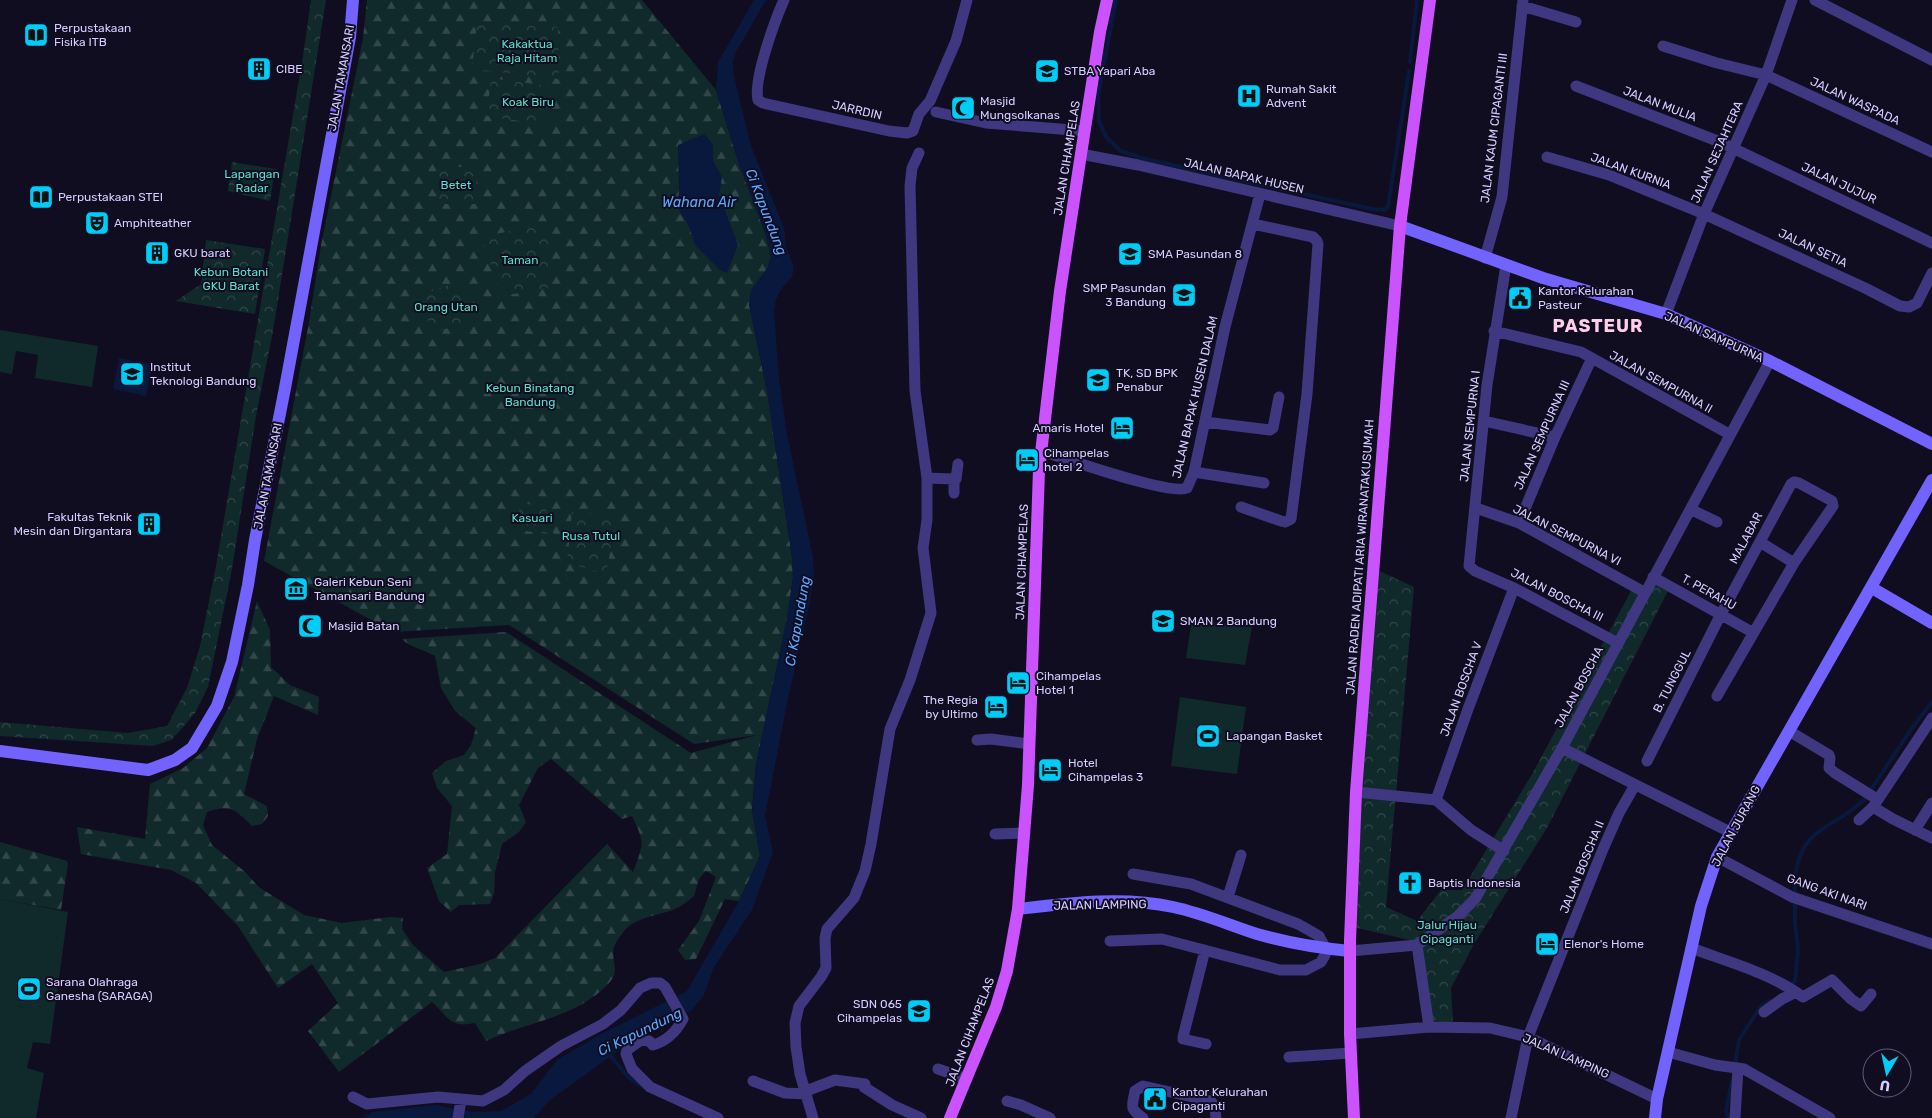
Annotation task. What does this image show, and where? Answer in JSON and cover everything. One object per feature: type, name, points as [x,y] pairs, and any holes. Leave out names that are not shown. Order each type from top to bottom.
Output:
[{"type":"main road","name":"JALAN TAMANSARI","points":[[0,751],[148,770],[175,760],[192,748],[217,706],[232,662],[248,585],[348,47],[353,0]]},
{"type":"main road","name":"JALAN CIHAMPELAS","points":[[950,1118],[996,1008],[1007,971],[1018,909],[1025,833],[1041,451],[1060,291],[1107,0]]},
{"type":"main road","name":"JALAN RADEN ADIPATI ARIA WIRANATAKUSUMAH","points":[[1354,1118],[1350,1034],[1350,951],[1356,792],[1400,226],[1430,0]]},
{"type":"main road","name":"JALAN SAMPURNA","points":[[1400,226],[1485,258],[1505,269],[1543,278],[1666,314],[1770,361],[1932,444]]},
{"type":"main road","name":"JALAN JURANG","points":[[1654,1118],[1701,906],[1717,857],[1932,480]]},
{"type":"main road","points":[[1872,588],[1932,623]]},
{"type":"main road","name":"JALAN LAMPING","points":[[1018,909],[1064,903],[1142,902],[1198,913],[1294,944],[1350,951]]},
{"type":"street","name":"JARRDIN","points":[[784,0],[775,21],[760,76],[756,94],[758,100],[763,103],[889,131],[907,133],[913,131],[919,114],[930,100],[956,41],[967,0]]},
{"type":"street","name":"JALAN SEJAHTERA","points":[[1666,314],[1704,214],[1766,76],[1792,0]]},
{"type":"street","points":[[1815,0],[1932,60]]},
{"type":"street","points":[[1523,3],[1576,22]]},
{"type":"street","name":"JALAN KAUM CIPAGANTI III","points":[[1485,258],[1502,197],[1523,3]]},
{"type":"street","name":"JALAN WASPADA","points":[[1663,46],[1766,76],[1932,152]]},
{"type":"street","name":"JALAN MULIA","points":[[1576,86],[1733,148]]},
{"type":"street","points":[[936,112],[986,123],[1085,131]]},
{"type":"street","name":"JALAN JUJUR","points":[[1733,148],[1932,243]]},
{"type":"street","points":[[813,1118],[808,1092],[800,1074],[795,1023],[799,1006],[826,968],[825,938],[827,929],[854,898],[865,870],[890,729],[910,680],[931,613],[922,548],[926,520],[927,478],[914,391],[910,186],[912,168],[919,153]]},
{"type":"street","name":"JALAN BAPAK HUSEN","points":[[1081,154],[1138,165],[1400,226]]},
{"type":"street","name":"JALAN KURNIA","points":[[1547,158],[1609,175],[1704,214]]},
{"type":"street","name":"JALAN BAPAK HUSEN DALAM","points":[[1041,451],[1160,487],[1183,490],[1187,488],[1194,472],[1225,326],[1260,194]]},
{"type":"street","name":"JALAN SETIA","points":[[1704,214],[1900,306],[1909,307],[1917,303],[1932,273]]},
{"type":"street","points":[[1241,508],[1281,521],[1286,522],[1291,519],[1307,394],[1318,244],[1312,237],[1253,224]]},
{"type":"street","name":"JALAN SEMPURNA I","points":[[1482,574],[1469,566],[1487,385],[1505,269]]},
{"type":"street","name":"JALAN SEMPURNA II","points":[[1494,331],[1581,352],[1591,360],[1729,434]]},
{"type":"street","name":"JALAN SEMPURNA III","points":[[1519,523],[1555,437],[1591,360]]},
{"type":"street","name":"JALAN BOSCHA","points":[[1417,946],[1458,916],[1475,899],[1562,748],[1644,592],[1692,510],[1729,434],[1770,361]]},
{"type":"street","points":[[1205,422],[1270,430],[1273,428],[1279,397]]},
{"type":"street","points":[[1484,421],[1555,437]]},
{"type":"street","points":[[954,493],[954,479],[956,479],[958,464]]},
{"type":"street","points":[[1194,472],[1264,483]]},
{"type":"street","points":[[927,478],[954,479]]},
{"type":"street","name":"MALABAR","points":[[1721,614],[1791,484],[1794,482],[1800,483],[1833,504],[1794,562]]},
{"type":"street","name":"JALAN SEMPURNA VI","points":[[1476,508],[1519,523],[1644,592]]},
{"type":"street","points":[[1692,510],[1717,522]]},
{"type":"street","points":[[1717,696],[1752,632],[1794,562],[1760,542]]},
{"type":"street","name":"JALAN BOSCHA III","points":[[1482,574],[1514,588],[1618,643]]},
{"type":"street","name":"T. PERAHU","points":[[1653,577],[1752,632]]},
{"type":"street","name":"JALAN BOSCHA V","points":[[1436,800],[1514,588]]},
{"type":"street","name":"B. TUNGGUL","points":[[1647,760],[1721,614]]},
{"type":"street","points":[[1859,820],[1875,803],[1932,718]]},
{"type":"street","points":[[1789,731],[1828,755],[1830,758],[1829,768],[1893,819],[1932,838]]},
{"type":"street","points":[[977,740],[990,739],[1029,744]]},
{"type":"street","points":[[1562,748],[1730,832]]},
{"type":"street","name":"JALAN BOSCHA II","points":[[1511,1118],[1528,1037],[1603,849],[1619,813],[1635,785]]},
{"type":"street","points":[[1356,792],[1436,800],[1471,830],[1504,850]]},
{"type":"street","points":[[1915,830],[1932,803]]},
{"type":"street","points":[[995,834],[1025,833]]},
{"type":"street","points":[[1228,898],[1241,855]]},
{"type":"street","name":"GANG AKI NARI","points":[[1717,857],[1792,897],[1932,944]]},
{"type":"street","points":[[1110,941],[1162,940],[1280,970],[1306,970],[1321,962],[1326,949],[1319,936],[1298,924],[1192,884],[1133,874]]},
{"type":"street","points":[[1350,951],[1417,946],[1429,1026]]},
{"type":"street","points":[[1691,948],[1768,976],[1803,997],[1832,980],[1861,1006],[1871,994]]},
{"type":"street","points":[[1205,950],[1183,1038],[1206,1044]]},
{"type":"street","points":[[353,1098],[367,1104],[438,1097],[459,1109],[483,1101],[504,1090],[525,1071],[561,1046],[603,1024],[621,1010],[640,988],[651,983],[660,983],[665,987],[683,1017],[678,1029],[666,1040],[653,1045],[649,1041],[641,1040],[627,1050],[626,1054],[632,1069],[649,1090],[718,1118]]},
{"type":"street","points":[[1764,1012],[1796,992]]},
{"type":"street","name":"JALAN LAMPING","points":[[1350,1034],[1429,1026],[1490,1028],[1528,1037],[1657,1099]]},
{"type":"street","points":[[1668,1052],[1715,1065],[1738,1068],[1760,1078],[1830,1118]]},
{"type":"street","points":[[1289,1057],[1351,1053]]},
{"type":"street","points":[[1734,1118],[1738,1068]]},
{"type":"street","points":[[938,1069],[967,1079]]},
{"type":"street","points":[[753,1081],[785,1093],[808,1092],[835,1080],[864,1084],[864,1087],[878,1096],[921,1118]]},
{"type":"street","points":[[1143,1118],[1133,1111],[1132,1106],[1135,1091],[1143,1086],[1211,1101],[1216,1108],[1216,1118]]},
{"type":"street","points":[[1007,1101],[1050,1118]]},
{"type":"green space","points":[[311,0],[326,0],[273,331],[256,416],[232,569],[208,687],[195,713],[171,740],[153,746],[0,736],[0,722],[128,733],[167,726],[187,688],[200,646],[216,566]]},
{"type":"green space","name":"Kebun Binatang Bandung","points":[[367,0],[642,0],[716,90],[739,164],[765,233],[771,257],[768,267],[749,304],[767,391],[792,557],[793,577],[787,619],[756,764],[752,810],[760,856],[739,901],[725,899],[696,959],[685,960],[678,950],[699,921],[716,877],[706,871],[699,879],[694,896],[685,903],[672,910],[636,922],[624,931],[614,947],[615,969],[612,978],[596,995],[582,1004],[567,1012],[501,1034],[486,1041],[475,1023],[455,1023],[432,1002],[339,1072],[308,1031],[338,1003],[312,964],[278,988],[238,926],[196,883],[171,870],[81,854],[77,827],[145,839],[150,784],[183,768],[207,748],[234,697],[257,601],[270,630],[271,667],[290,685],[319,697],[318,715],[274,696],[257,739],[244,794],[267,806],[268,816],[262,824],[252,826],[237,812],[227,808],[207,812],[203,825],[212,845],[244,871],[260,888],[304,915],[342,923],[390,917],[403,918],[402,929],[413,945],[444,972],[480,964],[495,958],[607,844],[633,872],[642,843],[632,816],[622,819],[551,759],[538,768],[519,805],[526,822],[519,832],[502,844],[495,872],[494,893],[490,904],[459,905],[451,912],[439,901],[427,868],[447,854],[452,806],[437,788],[432,773],[446,761],[464,755],[471,745],[476,728],[455,711],[441,688],[435,656],[402,639],[506,632],[691,753],[757,735],[694,744],[509,625],[393,632],[264,561],[309,322],[321,245],[363,38]]},
{"type":"green space","name":"Kakaktua Raja Hitam","points":[[477,23],[558,27],[559,79],[472,69]]},
{"type":"green space","name":"Koak Biru","points":[[491,78],[548,86],[547,125],[487,116]]},
{"type":"green space","name":"Lapangan Radar","points":[[232,162],[275,169],[270,201],[228,191]]},
{"type":"green space","name":"Betet","points":[[436,167],[476,167],[477,204],[438,204]]},
{"type":"green space","name":"Taman","points":[[549,223],[552,287],[502,296],[481,237]]},
{"type":"green space","name":"Kebun Botani GKU Barat","points":[[206,240],[265,249],[255,314],[176,301],[201,284]]},
{"type":"green space","name":"Orang Utan","points":[[459,282],[476,319],[436,332],[412,297]]},
{"type":"green space","points":[[0,330],[98,346],[92,387],[35,378],[38,355],[16,351],[12,374],[0,372]]},
{"type":"green space","name":"Kasuari","points":[[522,503],[545,507],[554,535],[512,529]]},
{"type":"green space","name":"Rusa Tutul","points":[[572,512],[617,515],[606,574],[567,563]]},
{"type":"green space","name":"Jalur Hijau Cipaganti","points":[[1375,569],[1414,587],[1386,907],[1417,921],[1441,890],[1462,890],[1531,776],[1631,591],[1645,594],[1653,578],[1670,587],[1547,828],[1474,944],[1451,988],[1453,1023],[1432,1021],[1418,942],[1353,927]]},
{"type":"green space","points":[[1192,619],[1252,627],[1245,665],[1186,658]]},
{"type":"green space","name":"Lapangan Basket","points":[[1180,697],[1246,707],[1237,774],[1171,766]]},
{"type":"green space","points":[[0,842],[67,861],[61,910],[0,899]]},
{"type":"green space","name":"Sarana Olahraga Ganesha (SARAGA)","points":[[0,899],[68,912],[50,1044],[33,1042],[27,1068],[44,1073],[36,1118],[0,1118]]},
{"type":"water","name":"Ci Kapundung","points":[[754,0],[766,0],[736,52],[733,61],[734,76],[751,146],[784,228],[786,247],[794,266],[792,277],[782,288],[776,299],[774,311],[779,379],[787,434],[813,557],[814,573],[810,602],[787,704],[765,816],[773,852],[752,910],[714,967],[704,995],[691,1011],[670,1023],[641,1034],[549,1101],[534,1118],[364,1118],[372,1112],[435,1105],[472,1112],[501,1111],[531,1094],[557,1060],[601,1034],[687,991],[739,901],[760,856],[752,810],[756,764],[787,619],[793,577],[792,557],[767,391],[749,304],[751,290],[768,267],[771,257],[765,233],[739,164],[716,90],[718,62]]},
{"type":"water","name":"Wahana Air","points":[[704,134],[713,145],[713,161],[722,177],[719,195],[738,245],[727,273],[720,270],[695,245],[689,226],[676,205],[679,193],[678,145]]},
{"type":"water","points":[[119,358],[152,364],[146,396],[113,389]]},
{"type":"waterway","points":[[1116,0],[1098,96],[1099,121],[1106,137],[1121,151],[1139,157]]},
{"type":"waterway","points":[[1410,62],[1417,0]]},
{"type":"waterway","points":[[1263,185],[1372,209],[1385,210],[1388,207],[1409,71]]},
{"type":"waterway","points":[[1141,158],[1261,185]]},
{"type":"waterway","points":[[1872,788],[1912,728],[1932,702]]},
{"type":"waterway","points":[[1795,892],[1796,872],[1806,845],[1813,836],[1855,808],[1866,798]]},
{"type":"waterway","points":[[1792,984],[1795,981],[1798,949],[1795,902]]},
{"type":"waterway","points":[[1735,1065],[1739,1040],[1761,1006],[1770,1001]]},
{"type":"waterway","name":"Ci Kapundung","points":[[608,1053],[628,1077],[644,1087]]},
{"type":"waterway","points":[[1728,1118],[1726,1111],[1732,1081]]},
{"type":"place","name":"Perpustakaan Fisika ITB","points":[[36,35]]},
{"type":"place","name":"CIBE","points":[[259,69]]},
{"type":"place","name":"STBA Yapari Aba","points":[[1047,71]]},
{"type":"place","name":"Rumah Sakit Advent","points":[[1249,96]]},
{"type":"place","name":"Masjid Mungsolkanas","points":[[963,108]]},
{"type":"place","name":"Perpustakaan STEI","points":[[41,197]]},
{"type":"place","name":"Amphiteather","points":[[97,223]]},
{"type":"place","name":"GKU barat","points":[[157,253]]},
{"type":"place","name":"SMA Pasundan 8","points":[[1130,254]]},
{"type":"place","name":"SMP Pasundan 3 Bandung","points":[[1184,295]]},
{"type":"place","name":"Kantor Kelurahan Pasteur","points":[[1520,298]]},
{"type":"place","name":"Institut Teknologi Bandung","points":[[132,374]]},
{"type":"place","name":"TK, SD BPK Penabur","points":[[1098,380]]},
{"type":"place","name":"Amaris Hotel","points":[[1122,428]]},
{"type":"place","name":"Cihampelas hotel 2","points":[[1027,460]]},
{"type":"place","name":"Fakultas Teknik Mesin dan Dirgantara","points":[[149,524]]},
{"type":"place","name":"Galeri Kebun Seni Tamansari Bandung","points":[[296,589]]},
{"type":"place","name":"SMAN 2 Bandung","points":[[1163,621]]},
{"type":"place","name":"Masjid Batan","points":[[310,626]]},
{"type":"place","name":"Cihampelas Hotel 1","points":[[1018,683]]},
{"type":"place","name":"The Regia by Ultimo","points":[[996,707]]},
{"type":"place","name":"Lapangan Basket","points":[[1208,736]]},
{"type":"place","name":"Hotel Cihampelas 3","points":[[1050,770]]},
{"type":"place","name":"Baptis Indonesia","points":[[1410,883]]},
{"type":"place","name":"Elenor's Home","points":[[1547,944]]},
{"type":"place","name":"Sarana Olahraga Ganesha (SARAGA)","points":[[29,989]]},
{"type":"place","name":"SDN 065 Cihampelas","points":[[919,1011]]},
{"type":"place","name":"Kantor Kelurahan Cipaganti","points":[[1155,1099]]},
{"type":"district","name":"PASTEUR","points":[[1598,326]]}]
